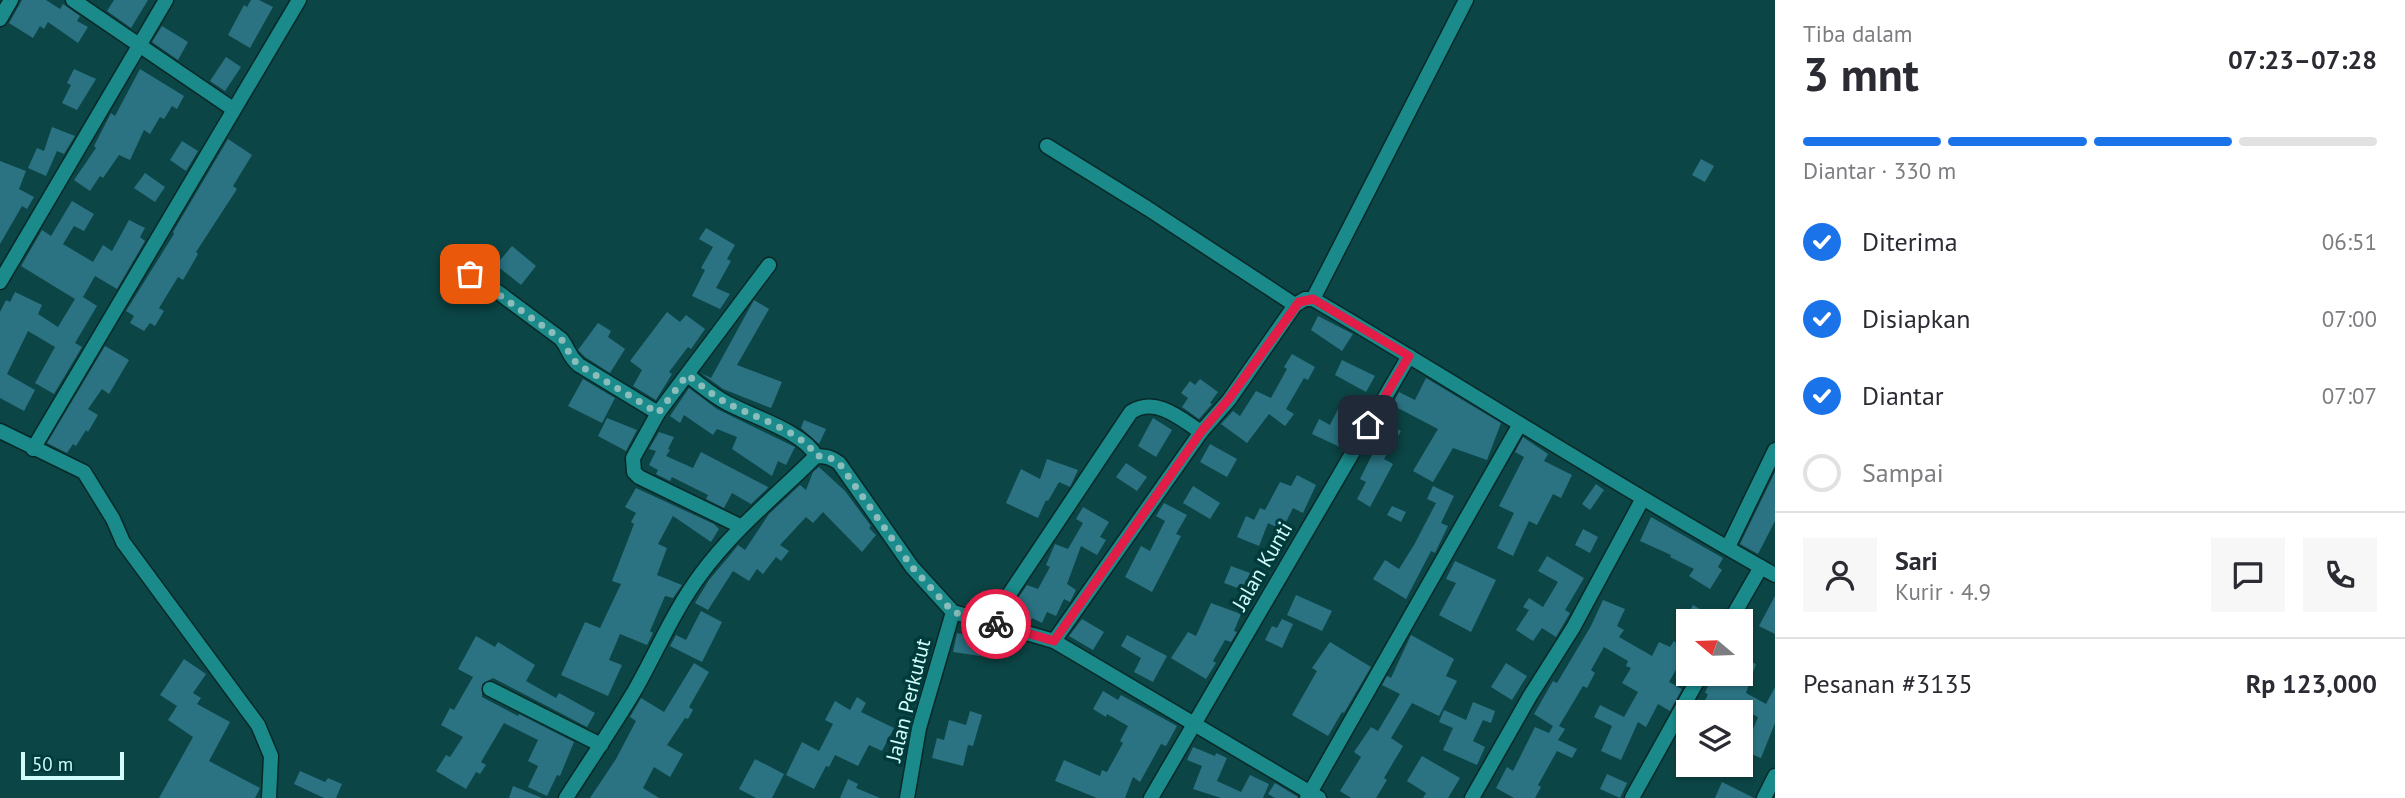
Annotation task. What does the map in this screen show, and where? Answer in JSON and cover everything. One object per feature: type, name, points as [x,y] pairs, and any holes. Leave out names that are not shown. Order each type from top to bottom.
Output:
[{"type":"street","points":[[0,19],[11,0]]},
{"type":"street","points":[[73,0],[233,108]]},
{"type":"street","points":[[0,282],[166,0]]},
{"type":"street","points":[[33,449],[299,0]]},
{"type":"street","points":[[1313,299],[1466,0]]},
{"type":"street","points":[[1047,146],[1147,208],[1295,306]]},
{"type":"street","points":[[454,263],[561,339],[567,347],[568,355],[579,365],[658,413]]},
{"type":"street","points":[[740,526],[646,482],[634,472],[633,458],[658,413],[769,265]]},
{"type":"street","points":[[1054,641],[1201,432],[1228,400],[1295,306],[1305,299],[1313,299],[1642,500],[1775,575]]},
{"type":"street","name":"Jalan Kunti","points":[[1151,798],[1409,356]]},
{"type":"street","points":[[687,375],[726,403],[775,425],[811,446],[816,456]]},
{"type":"street","points":[[990,623],[1131,412],[1143,407],[1161,408],[1201,432]]},
{"type":"street","points":[[566,798],[636,689],[678,608],[701,574],[740,526],[816,456],[827,456],[839,463],[912,567],[953,612],[1054,641],[1312,796],[1520,424]]},
{"type":"street","points":[[0,430],[33,449],[84,472],[113,519],[123,542],[258,725],[271,756],[269,798]]},
{"type":"street","points":[[1728,547],[1775,450]]},
{"type":"street","points":[[1472,798],[1530,696],[1573,628],[1642,500]]},
{"type":"street","points":[[1737,609],[1760,566]]},
{"type":"street","name":"Jalan Perkutut","points":[[907,798],[919,728],[953,612]]},
{"type":"street","points":[[1632,798],[1694,686]]},
{"type":"street","points":[[490,689],[601,745]]},
{"type":"street","points":[[1764,798],[1775,776]]},
{"type":"building","points":[[22,0],[46,0],[60,9],[63,4],[80,16],[77,21],[88,27],[78,43],[48,22],[44,29],[40,26],[33,38],[9,23]]},
{"type":"building","points":[[114,0],[148,0],[131,28],[107,11]]},
{"type":"building","points":[[251,0],[259,0],[273,7],[250,48],[228,35],[244,5],[247,7]]},
{"type":"building","points":[[162,26],[188,42],[178,60],[152,42]]},
{"type":"building","points":[[226,57],[241,67],[225,91],[210,81]]},
{"type":"building","points":[[74,69],[96,79],[77,110],[62,103],[71,85],[67,83]]},
{"type":"building","points":[[140,69],[184,96],[177,109],[172,106],[164,119],[160,117],[150,134],[144,130],[130,160],[119,155],[90,191],[74,180],[96,148],[94,146],[111,113],[115,116]]},
{"type":"building","points":[[52,127],[75,136],[64,154],[57,151],[46,176],[28,168],[37,148],[44,151]]},
{"type":"building","points":[[228,139],[252,155],[233,186],[237,189],[196,252],[198,254],[183,280],[178,277],[159,308],[164,311],[155,326],[150,323],[144,331],[130,323],[134,316],[126,311]]},
{"type":"building","points":[[182,141],[198,151],[186,171],[170,160]]},
{"type":"building","points":[[1701,159],[1714,166],[1705,182],[1692,175]]},
{"type":"building","points":[[0,161],[26,171],[19,189],[34,197],[27,209],[22,206],[0,244]]},
{"type":"building","points":[[145,173],[165,187],[155,202],[134,188]]},
{"type":"building","points":[[72,201],[94,214],[84,231],[74,226],[63,244],[93,262],[103,245],[112,251],[129,220],[145,228],[140,237],[145,241],[117,289],[95,276],[83,297],[97,306],[75,343],[82,347],[54,394],[35,383],[55,347],[28,331],[7,374],[35,390],[24,411],[0,398],[0,312],[6,300],[10,302],[15,292],[42,305],[38,314],[58,327],[75,299],[21,266],[42,230],[51,236]]},
{"type":"building","points":[[706,228],[735,245],[727,259],[731,261],[716,288],[730,294],[720,309],[692,296],[705,270],[701,268],[713,247],[699,239]]},
{"type":"building","points":[[512,246],[536,266],[521,285],[496,265]]},
{"type":"building","points":[[754,300],[769,309],[737,365],[782,382],[771,408],[723,389],[701,373],[711,378]]},
{"type":"building","points":[[667,312],[680,322],[686,315],[705,329],[691,349],[688,347],[669,372],[672,374],[656,400],[633,386],[642,370],[630,361]]},
{"type":"building","points":[[1318,316],[1353,334],[1342,351],[1311,330]]},
{"type":"building","points":[[598,323],[611,331],[608,337],[625,349],[610,373],[578,350]]},
{"type":"building","points":[[105,346],[129,360],[109,394],[102,389],[88,409],[98,415],[88,432],[86,430],[76,446],[73,444],[67,453],[47,443]]},
{"type":"building","points":[[1292,354],[1315,367],[1308,380],[1304,378],[1286,409],[1294,414],[1285,426],[1269,414],[1247,443],[1221,424],[1233,411],[1240,416],[1256,391],[1271,398]]},
{"type":"building","points":[[1342,360],[1375,376],[1366,392],[1335,375]]},
{"type":"building","points":[[1426,378],[1501,423],[1487,460],[1453,448],[1433,482],[1413,471],[1438,429],[1392,405],[1399,392],[1415,400]]},
{"type":"building","points":[[583,379],[615,398],[602,423],[568,406]]},
{"type":"building","points":[[1200,379],[1218,392],[1199,419],[1182,407],[1188,398],[1181,393],[1190,381],[1195,385]]},
{"type":"building","points":[[689,388],[717,409],[795,447],[786,465],[778,461],[772,476],[732,449],[737,437],[717,429],[713,435],[684,415],[680,423],[670,416]]},
{"type":"building","points":[[1341,403],[1357,411],[1342,448],[1312,434],[1319,419],[1330,425]]},
{"type":"building","points":[[607,418],[637,430],[626,451],[598,436]]},
{"type":"building","points":[[1153,418],[1172,430],[1156,457],[1138,446]]},
{"type":"building","points":[[804,420],[826,429],[819,444],[801,428]]},
{"type":"building","points":[[1381,422],[1401,431],[1384,459],[1393,464],[1370,507],[1357,499],[1366,482],[1360,479],[1375,449],[1368,445]]},
{"type":"building","points":[[659,432],[674,437],[666,456],[693,468],[701,452],[768,487],[767,489],[751,504],[732,493],[724,508],[706,499],[708,495],[672,477],[670,481],[656,474],[658,470],[649,465],[656,451],[649,449]]},
{"type":"building","points":[[1523,437],[1548,454],[1544,461],[1572,475],[1561,498],[1553,494],[1537,525],[1529,521],[1513,556],[1497,548],[1514,513],[1499,506],[1524,457],[1515,452]]},
{"type":"building","points":[[1210,444],[1237,459],[1227,477],[1200,462]]},
{"type":"building","points":[[1047,459],[1078,470],[1070,487],[1059,482],[1048,501],[1046,500],[1038,518],[1006,503],[1021,469],[1040,479]]},
{"type":"building","points":[[1126,463],[1147,477],[1137,491],[1116,477]]},
{"type":"building","points":[[819,467],[845,491],[876,535],[862,552],[823,512],[813,523],[806,517],[780,545],[789,551],[781,561],[776,557],[763,574],[757,569],[749,581],[733,571],[708,610],[695,603],[709,580],[738,545],[745,550],[769,514],[800,485],[806,490],[813,472]]},
{"type":"building","points":[[1775,472],[1775,521],[1758,554],[1740,544]]},
{"type":"building","points":[[1297,475],[1316,485],[1303,513],[1293,508],[1282,530],[1268,523],[1259,546],[1237,537],[1246,516],[1254,520],[1260,508],[1265,510],[1280,482],[1291,486]]},
{"type":"building","points":[[1596,484],[1604,490],[1590,510],[1582,504]]},
{"type":"building","points":[[1193,486],[1220,503],[1210,519],[1183,503]]},
{"type":"building","points":[[1433,486],[1454,496],[1441,523],[1448,526],[1435,553],[1431,551],[1406,599],[1373,579],[1385,560],[1399,569],[1436,503],[1427,499]]},
{"type":"building","points":[[636,488],[714,524],[719,529],[711,542],[673,516],[658,544],[667,548],[657,575],[682,585],[673,598],[665,596],[647,645],[620,634],[609,660],[622,665],[608,696],[561,675],[585,622],[600,628],[621,584],[612,581],[634,524],[631,522],[636,513],[625,507]]},
{"type":"building","points":[[1164,503],[1187,515],[1176,534],[1181,536],[1152,592],[1125,577],[1141,546],[1150,551],[1165,521],[1156,516]]},
{"type":"building","points":[[1392,506],[1406,512],[1401,522],[1387,515]]},
{"type":"building","points":[[1083,507],[1109,522],[1100,537],[1106,540],[1097,555],[1081,546],[1067,584],[1076,590],[1070,602],[1064,599],[1056,616],[1047,612],[1042,623],[1032,618],[1030,624],[1011,619],[1016,601],[1027,585],[1038,589],[1050,567],[1046,565],[1055,544],[1068,549],[1083,523],[1076,519]]},
{"type":"building","points":[[1651,517],[1723,558],[1718,567],[1722,570],[1710,589],[1689,576],[1694,569],[1640,541]]},
{"type":"building","points":[[1583,529],[1598,537],[1590,553],[1575,545]]},
{"type":"building","points":[[1547,556],[1584,578],[1565,610],[1570,613],[1556,637],[1542,628],[1533,641],[1516,630],[1529,610],[1523,607],[1529,598],[1543,607],[1558,582],[1538,571]]},
{"type":"building","points":[[1455,561],[1496,580],[1471,632],[1439,615],[1456,583],[1446,579]]},
{"type":"building","points":[[1231,566],[1250,573],[1243,590],[1224,583]]},
{"type":"building","points":[[1296,595],[1332,611],[1322,631],[1287,615]]},
{"type":"building","points":[[1775,596],[1775,634],[1759,626]]},
{"type":"building","points":[[1603,600],[1625,609],[1617,626],[1624,630],[1619,637],[1652,656],[1659,642],[1670,647],[1674,641],[1676,670],[1669,682],[1682,689],[1670,711],[1658,704],[1646,727],[1638,722],[1621,760],[1601,751],[1612,726],[1594,717],[1600,705],[1624,717],[1638,692],[1622,683],[1631,668],[1626,666],[1628,661],[1604,647],[1591,670],[1595,673],[1587,688],[1583,686],[1559,726],[1565,729],[1558,740],[1577,749],[1572,758],[1557,751],[1538,785],[1541,787],[1535,798],[1514,798],[1496,788],[1507,767],[1513,771],[1535,727],[1549,733],[1553,726],[1534,714],[1553,681],[1557,683],[1591,626]]},
{"type":"building","points":[[1211,603],[1241,614],[1234,631],[1237,632],[1231,642],[1225,640],[1206,679],[1171,658],[1188,632],[1196,636]]},
{"type":"building","points":[[701,611],[722,622],[702,662],[670,646],[676,635],[686,640]]},
{"type":"building","points":[[1082,619],[1104,632],[1093,650],[1069,636]]},
{"type":"building","points":[[1282,619],[1293,624],[1282,648],[1265,640],[1272,626],[1277,628]]},
{"type":"building","points":[[957,633],[984,638],[980,656],[953,652]]},
{"type":"building","points":[[1127,635],[1167,656],[1153,682],[1134,672],[1141,658],[1121,646]]},
{"type":"building","points":[[1411,635],[1454,659],[1446,676],[1457,681],[1439,716],[1412,703],[1391,738],[1403,746],[1384,778],[1387,780],[1376,798],[1351,798],[1340,791],[1361,757],[1354,752],[1371,727],[1378,731],[1400,694],[1382,685],[1387,676],[1391,678]]},
{"type":"building","points":[[476,636],[495,647],[498,642],[535,665],[526,681],[556,698],[559,693],[595,713],[587,727],[493,678],[482,684],[482,697],[574,742],[560,776],[557,775],[547,796],[528,787],[538,766],[528,761],[538,740],[504,723],[481,762],[486,765],[480,774],[476,772],[466,789],[436,771],[446,755],[450,757],[463,737],[441,725],[450,708],[454,710],[473,677],[458,669]]},
{"type":"building","points":[[1330,642],[1371,667],[1328,736],[1292,715],[1317,671],[1312,668]]},
{"type":"building","points":[[184,659],[206,674],[193,693],[201,698],[197,704],[230,722],[209,761],[260,788],[255,798],[159,798],[193,737],[168,720],[177,706],[160,695]]},
{"type":"building","points":[[694,663],[709,672],[689,707],[693,710],[688,719],[685,718],[667,745],[683,754],[670,777],[654,767],[643,788],[659,798],[590,798],[616,759],[636,721],[630,717],[641,698],[664,712]]},
{"type":"building","points":[[1506,663],[1527,676],[1512,700],[1491,687]]},
{"type":"building","points":[[1708,686],[1748,686],[1746,693],[1766,704],[1775,687],[1775,723],[1761,758],[1753,755],[1753,729],[1758,717],[1753,714],[1753,700],[1705,700],[1708,694],[1705,693]]},
{"type":"building","points":[[1103,691],[1118,700],[1121,695],[1177,726],[1166,746],[1161,744],[1140,782],[1133,777],[1125,798],[1097,798],[1055,781],[1064,760],[1100,776],[1102,770],[1107,772],[1123,743],[1120,741],[1128,726],[1093,709]]},
{"type":"building","points":[[857,697],[866,703],[861,712],[894,728],[882,751],[869,745],[858,766],[835,755],[814,789],[786,775],[802,742],[819,751],[833,724],[825,720],[835,701],[850,710]]},
{"type":"building","points":[[1473,702],[1495,711],[1491,723],[1483,720],[1473,741],[1485,747],[1477,765],[1443,750],[1453,728],[1439,722],[1444,710],[1466,720]]},
{"type":"building","points":[[970,711],[982,715],[973,746],[968,745],[963,766],[932,758],[937,738],[944,740],[949,720],[966,725]]},
{"type":"building","points":[[1193,747],[1227,758],[1217,781],[1241,792],[1250,775],[1269,784],[1263,798],[1221,798],[1193,789],[1202,766],[1187,760]]},
{"type":"building","points":[[1422,756],[1460,778],[1448,798],[1423,798],[1426,793],[1407,781]]},
{"type":"building","points":[[755,759],[784,774],[772,798],[756,798],[739,789]]},
{"type":"building","points":[[300,771],[325,782],[328,778],[342,784],[336,798],[324,798],[294,784]]},
{"type":"building","points":[[1607,774],[1627,783],[1620,798],[1600,789]]},
{"type":"building","points":[[848,779],[858,784],[856,788],[880,798],[840,798]]},
{"type":"building","points":[[1722,782],[1754,798],[1715,798]]},
{"type":"building","points":[[1275,783],[1298,797],[1275,798],[1268,794]]},
{"type":"building","points":[[513,786],[542,798],[509,798]]},
{"type":"way so far","points":[[470,274],[561,339],[567,347],[568,355],[579,365],[658,413],[687,375],[726,403],[775,425],[811,446],[816,456],[832,458],[839,463],[912,567],[953,612],[996,624]]},
{"type":"route","points":[[996,624],[1054,641],[1201,432],[1228,400],[1299,302],[1313,299],[1409,356],[1368,425]]}]
